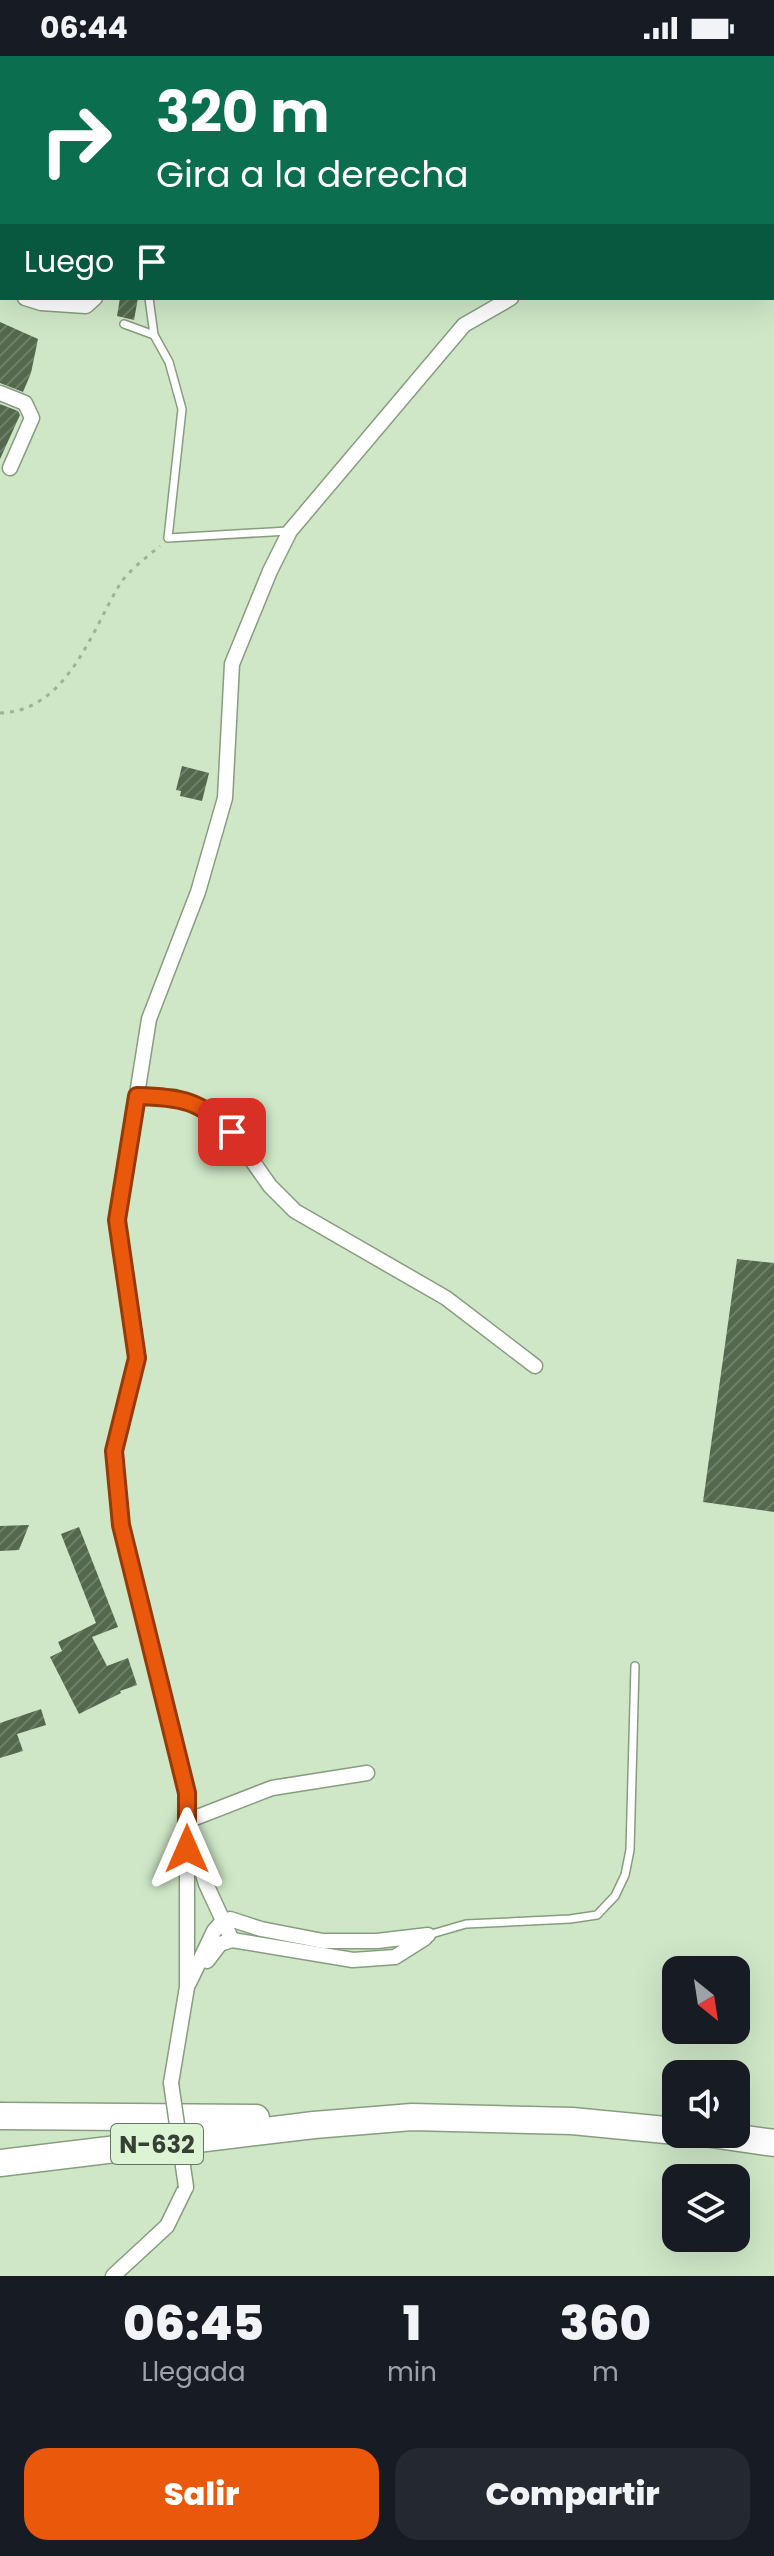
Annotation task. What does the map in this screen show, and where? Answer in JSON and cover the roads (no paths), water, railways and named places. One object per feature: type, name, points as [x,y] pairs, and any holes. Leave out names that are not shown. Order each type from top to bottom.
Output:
[{"type":"highway","points":[[0,2116],[412,2117]]},
{"type":"highway","name":"N-632","points":[[0,2163],[314,2125],[412,2117],[572,2121],[662,2130]]},
{"type":"highway","points":[[0,2176],[314,2125]]},
{"type":"highway","points":[[750,2140],[774,2143]]},
{"type":"street","points":[[31,300],[86,306],[93,300]]},
{"type":"street","points":[[113,2276],[167,2226],[186,2187],[171,2083],[187,1987],[187,1793],[121,1525],[114,1451],[137,1358],[117,1220],[149,1019],[198,892],[225,798],[232,664],[270,571],[290,531],[464,325],[508,300]]},
{"type":"street","points":[[0,393],[25,403],[32,418],[10,468]]},
{"type":"street","points":[[137,1096],[175,1097],[215,1114],[232,1132],[270,1186],[295,1211],[446,1298],[535,1366]]},
{"type":"street","points":[[187,1821],[272,1788],[367,1773]]},
{"type":"street","points":[[187,1821],[206,1884],[232,1940]]},
{"type":"street","points":[[187,1987],[214,1931],[230,1919],[261,1929],[323,1941],[377,1941],[428,1935]]},
{"type":"street","points":[[187,1987],[220,1944],[232,1940],[353,1960],[395,1957],[428,1935]]},
{"type":"lane","points":[[149,300],[154,335],[169,362],[182,409],[168,538],[290,531]]},
{"type":"lane","points":[[124,324],[154,335]]},
{"type":"lane","points":[[428,1935],[466,1924],[597,1915],[615,1896],[625,1875],[630,1850],[635,1666]]}]
